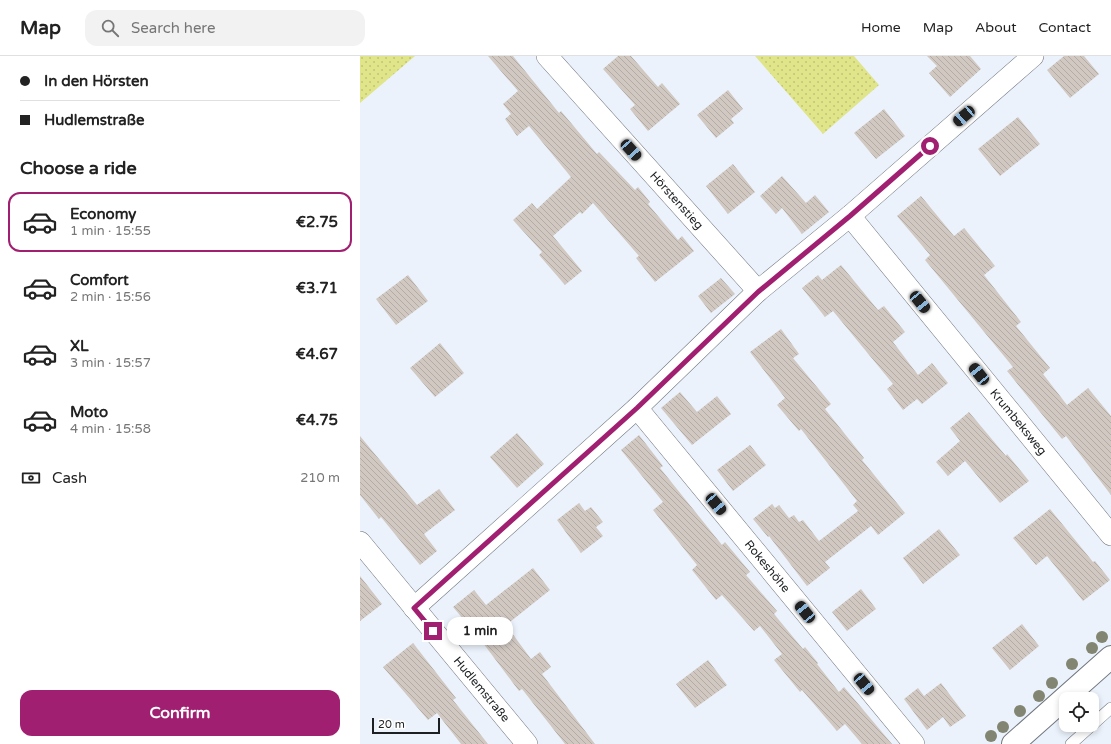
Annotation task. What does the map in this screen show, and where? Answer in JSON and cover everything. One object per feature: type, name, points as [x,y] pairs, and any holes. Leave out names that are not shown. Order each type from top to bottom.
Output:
[{"type":"main road","points":[[1013,744],[1111,657]]},
{"type":"street","name":"Hörstenstieg","points":[[547,56],[758,292]]},
{"type":"street","points":[[414,608],[637,408],[758,292],[850,216],[1033,56]]},
{"type":"street","name":"Krumbeksweg","points":[[850,216],[1111,535]]},
{"type":"street","name":"Rokeshöhe","points":[[637,408],[914,744]]},
{"type":"street","name":"Hudlemstraße","points":[[360,542],[527,744]]},
{"type":"lane","points":[[1071,744],[1111,708]]},
{"type":"green space","points":[[360,56],[415,56],[360,103]]},
{"type":"green space","points":[[755,56],[854,56],[879,85],[823,134]]},
{"type":"building","points":[[488,56],[513,56],[559,113],[561,111],[597,154],[599,152],[635,190],[638,187],[650,202],[648,204],[678,240],[682,236],[694,251],[655,282],[636,258],[639,256],[593,203],[582,214],[580,212],[553,236],[582,271],[565,285],[539,255],[542,252],[513,220],[532,203],[537,209],[571,177],[529,126],[517,136],[505,119],[511,114],[503,104],[518,91]]},
{"type":"building","points":[[618,56],[631,56],[658,87],[662,83],[680,104],[648,131],[630,109],[635,105],[603,69]]},
{"type":"building","points":[[927,56],[970,56],[981,69],[950,97],[929,73],[937,66]]},
{"type":"building","points":[[1064,56],[1084,56],[1099,74],[1070,98],[1047,70]]},
{"type":"building","points":[[728,90],[743,109],[731,119],[734,123],[716,138],[697,115]]},
{"type":"building","points":[[884,109],[905,136],[876,159],[854,133]]},
{"type":"building","points":[[1018,117],[1040,144],[1000,176],[978,149]]},
{"type":"building","points":[[733,164],[755,192],[728,214],[706,186]]},
{"type":"building","points":[[782,176],[806,203],[815,195],[829,212],[802,234],[782,208],[776,214],[760,196]]},
{"type":"building","points":[[921,196],[954,236],[964,228],[995,266],[984,275],[1021,322],[1016,326],[1050,368],[1043,374],[1067,405],[1088,388],[1111,416],[1111,495],[1066,436],[1062,439],[1007,371],[1013,367],[925,260],[930,255],[897,216]]},
{"type":"building","points":[[841,265],[878,310],[884,306],[905,332],[893,342],[918,375],[932,363],[948,383],[922,404],[917,399],[903,410],[887,389],[893,384],[833,311],[825,317],[802,288],[818,275],[822,280]]},
{"type":"building","points":[[408,275],[428,301],[396,325],[376,299]]},
{"type":"building","points":[[721,278],[735,294],[711,313],[698,296]]},
{"type":"building","points":[[781,329],[799,354],[793,358],[831,404],[825,409],[864,458],[862,460],[905,513],[878,535],[871,526],[825,562],[830,568],[807,586],[769,536],[768,537],[753,519],[772,504],[775,508],[779,505],[789,518],[794,515],[799,522],[803,520],[819,541],[858,511],[853,505],[857,501],[801,429],[799,431],[777,405],[785,398],[750,352]]},
{"type":"building","points":[[440,343],[464,373],[435,397],[410,368]]},
{"type":"building","points":[[680,392],[697,412],[717,396],[731,414],[692,445],[661,408]]},
{"type":"building","points":[[969,412],[1029,481],[1000,503],[965,461],[948,476],[936,462],[960,441],[950,428]]},
{"type":"building","points":[[517,433],[544,464],[517,488],[490,457]]},
{"type":"building","points":[[639,435],[663,466],[660,468],[722,545],[725,542],[750,572],[746,575],[777,611],[774,614],[803,649],[805,647],[839,692],[844,687],[892,744],[862,744],[845,724],[837,731],[802,690],[800,692],[774,660],[782,654],[760,626],[754,631],[722,595],[716,600],[692,570],[697,565],[653,510],[663,502],[621,450]]},
{"type":"building","points":[[360,436],[417,505],[439,489],[455,510],[424,534],[437,551],[420,565],[381,517],[379,519],[360,495]]},
{"type":"building","points":[[750,445],[766,465],[733,491],[717,470]]},
{"type":"building","points":[[579,503],[585,511],[591,507],[603,522],[596,527],[603,536],[581,553],[557,520]]},
{"type":"building","points":[[1050,509],[1093,562],[1095,561],[1110,580],[1083,601],[1047,556],[1036,565],[1013,538]]},
{"type":"building","points":[[939,529],[960,555],[923,584],[903,558]]},
{"type":"building","points":[[533,568],[550,590],[506,625],[531,659],[540,652],[551,667],[542,674],[595,744],[565,744],[522,689],[519,691],[480,639],[453,607],[474,590],[486,605]]},
{"type":"building","points":[[360,576],[382,604],[360,621]]},
{"type":"building","points":[[861,589],[876,609],[847,631],[832,612]]},
{"type":"building","points":[[1022,624],[1039,646],[1010,670],[992,648]]},
{"type":"building","points":[[413,643],[456,698],[453,700],[488,744],[461,744],[437,713],[428,720],[383,667]]},
{"type":"building","points":[[708,660],[727,685],[695,708],[676,684]]},
{"type":"building","points":[[941,683],[966,716],[950,727],[943,717],[927,730],[904,699],[918,688],[924,696]]},
{"type":"route","points":[[433,631],[414,608],[637,408],[758,292],[850,216],[930,146]]}]
